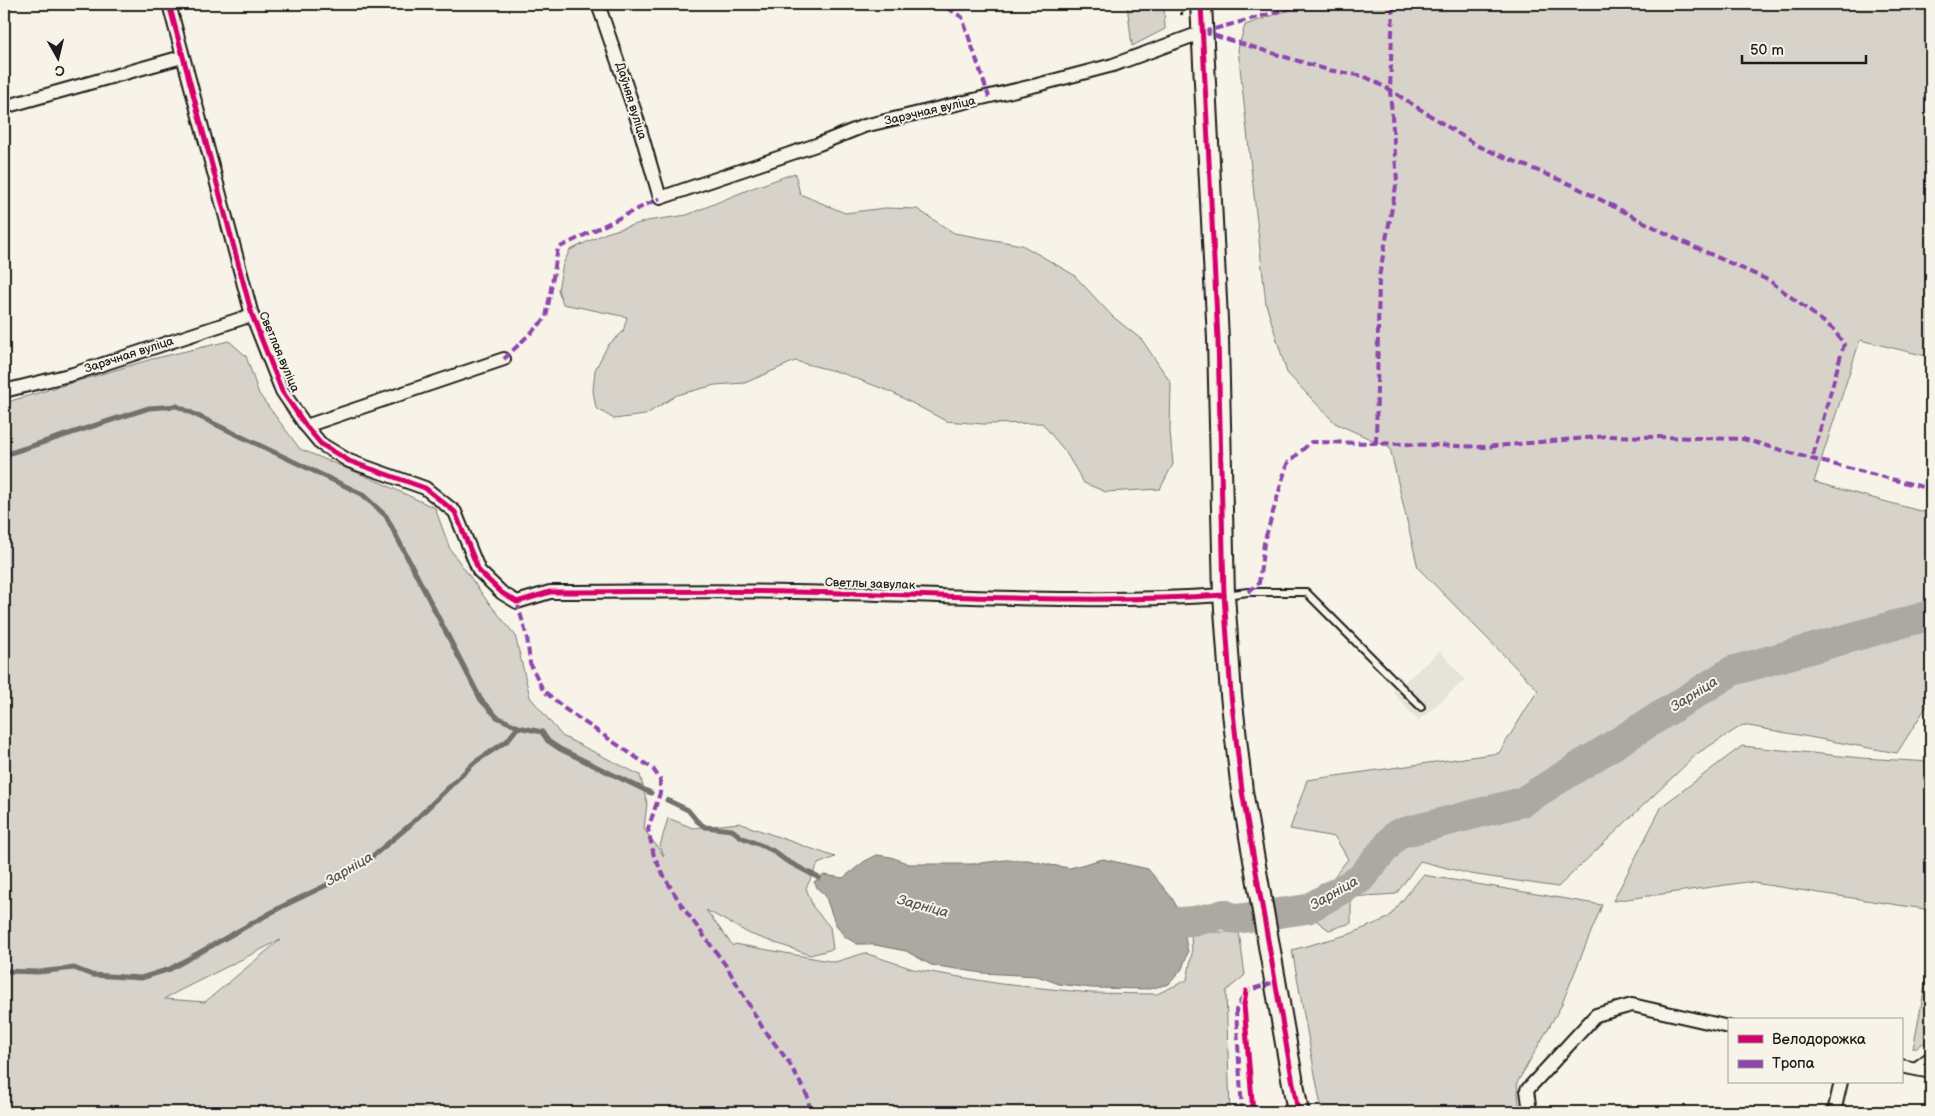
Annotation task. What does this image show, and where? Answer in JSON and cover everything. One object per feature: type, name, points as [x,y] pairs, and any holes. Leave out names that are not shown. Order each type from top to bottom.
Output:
[{"type":"main road","points":[[1202,4],[1218,339],[1224,595],[1231,696],[1242,791],[1298,1112]]},
{"type":"street","name":"Светлая вуліца","points":[[169,4],[252,315],[282,391],[321,444],[349,461],[425,488],[455,512],[479,571],[502,593],[517,602]]},
{"type":"street","name":"Даўняя вуліца","points":[[598,4],[632,103],[660,198]]},
{"type":"street","name":"Зарэчная вуліца","points":[[660,198],[819,144],[864,126],[1027,88],[1113,65],[1203,32]]},
{"type":"street","points":[[4,107],[182,57]]},
{"type":"street","name":"Зарэчная вуліца","points":[[4,391],[73,374],[252,315]]},
{"type":"street","points":[[306,426],[504,360]]},
{"type":"street","name":"Светлы завулак","points":[[517,602],[550,592],[795,592],[1085,600],[1185,598],[1224,595]]},
{"type":"street","points":[[1530,1112],[1527,1090],[1596,1015],[1632,1005],[1728,1026]]},
{"type":"street","points":[[1906,1067],[1931,1072]]},
{"type":"street","points":[[1834,1112],[1841,1084]]},
{"type":"lane","points":[[1224,595],[1248,592],[1306,592],[1421,707]]},
{"type":"lane","points":[[1906,1067],[1931,1054]]},
{"type":"path","points":[[1246,991],[1244,1005],[1253,1112]]},
{"type":"shaded area","points":[[1127,4],[1164,4],[1165,29],[1132,46]]},
{"type":"shaded area","points":[[1292,4],[1931,4],[1931,343],[1926,356],[1860,340],[1814,482],[1931,514],[1931,703],[1928,704],[1897,753],[1743,725],[1698,753],[1558,887],[1470,874],[1420,861],[1396,894],[1351,897],[1351,923],[1329,930],[1314,919],[1319,896],[1348,859],[1335,837],[1290,829],[1307,780],[1499,753],[1538,690],[1418,568],[1390,448],[1335,423],[1287,373],[1266,304],[1238,49],[1245,25],[1294,8]]},
{"type":"shaded area","points":[[795,173],[800,194],[845,213],[885,208],[917,209],[954,233],[1022,245],[1074,275],[1112,316],[1142,340],[1171,383],[1170,432],[1173,464],[1160,489],[1106,492],[1084,483],[1065,451],[1042,423],[983,424],[946,421],[891,392],[842,373],[795,361],[745,383],[715,385],[677,395],[645,415],[614,419],[596,408],[593,391],[595,370],[608,345],[623,332],[627,317],[563,304],[558,290],[563,264],[570,250],[606,233],[647,221],[687,215]]},
{"type":"shaded area","points":[[229,341],[246,356],[259,394],[300,449],[377,481],[435,508],[450,549],[485,598],[515,635],[530,697],[562,736],[640,775],[647,803],[644,829],[664,856],[660,846],[668,818],[693,828],[739,823],[835,857],[818,864],[806,888],[813,907],[830,927],[833,949],[810,955],[750,934],[706,910],[733,946],[735,944],[835,962],[865,953],[913,969],[1001,984],[1091,993],[1157,994],[1187,980],[1192,954],[1191,932],[1239,932],[1245,975],[1226,991],[1230,1112],[4,1112],[4,403],[152,359]],"holes":[[[280,940],[205,1002],[165,998]]]},
{"type":"shaded area","points":[[1440,651],[1465,680],[1418,721],[1393,692]]},
{"type":"shaded area","points":[[1742,746],[1861,758],[1931,762],[1931,910],[1747,882],[1613,901],[1662,806]]},
{"type":"shaded area","points":[[1423,875],[1602,905],[1561,1006],[1517,1083],[1520,1112],[1322,1112],[1292,950],[1350,934],[1388,918]]},
{"type":"shaded area","points":[[1931,954],[1931,1039],[1913,1049]]},
{"type":"water","points":[[877,855],[891,857],[909,864],[973,864],[1005,860],[1028,860],[1070,868],[1103,859],[1148,869],[1172,898],[1181,914],[1188,952],[1182,969],[1169,984],[1149,989],[1091,988],[1059,984],[1037,976],[982,973],[931,965],[906,951],[870,944],[857,944],[844,936],[835,923],[825,895],[814,882],[824,875],[843,878],[865,861]]},
{"type":"waterway","points":[[4,455],[149,408],[177,406],[362,494],[386,516],[481,700],[497,717],[518,727]]},
{"type":"waterway","name":"Зарніца","points":[[1144,922],[1184,922],[1224,914],[1236,919],[1307,909],[1360,879],[1397,834],[1522,802],[1732,671],[1931,615]]},
{"type":"waterway","name":"Зарніца","points":[[4,971],[38,972],[74,968],[92,975],[141,978],[170,969],[283,906],[329,884],[368,860],[410,825],[475,762],[507,741],[518,727],[542,732],[548,741],[560,749],[651,793]]},
{"type":"waterway","name":"Зарніца","points":[[667,800],[688,810],[705,827],[732,830],[741,837],[772,850],[785,860],[819,878]]},
{"type":"marked path","points":[[1203,32],[1306,4]]},
{"type":"marked path","points":[[1376,443],[1379,277],[1397,181],[1390,90],[1393,4]]},
{"type":"marked path","points":[[947,8],[962,17],[989,97]]},
{"type":"marked path","points":[[1203,32],[1328,70],[1364,76],[1390,90],[1478,146],[1572,185],[1679,240],[1770,281],[1833,329],[1844,344],[1812,459]]},
{"type":"marked path","points":[[504,359],[546,318],[558,248],[660,198]]},
{"type":"marked path","points":[[1248,592],[1259,583],[1264,543],[1287,464],[1311,442],[1484,447],[1609,436],[1743,439],[1812,459],[1931,489]]},
{"type":"marked path","points":[[517,602],[527,637],[530,663],[543,690],[565,709],[653,769],[660,779],[660,793],[648,829],[654,856],[684,909],[727,967],[762,1027],[788,1061],[809,1099],[809,1112]]},
{"type":"marked path","points":[[1242,1112],[1236,1010],[1246,991],[1275,982]]},
{"type":"cycle path","points":[[169,4],[252,315],[282,391],[321,444],[349,461],[425,488],[455,512],[479,571],[502,593],[517,602],[550,592],[765,591],[1064,599],[1171,598],[1224,595]]},
{"type":"cycle path","points":[[1201,4],[1218,339],[1224,595],[1231,695],[1242,791],[1298,1112]]},
{"type":"cycle path","points":[[1246,991],[1244,1005],[1253,1112]]}]
